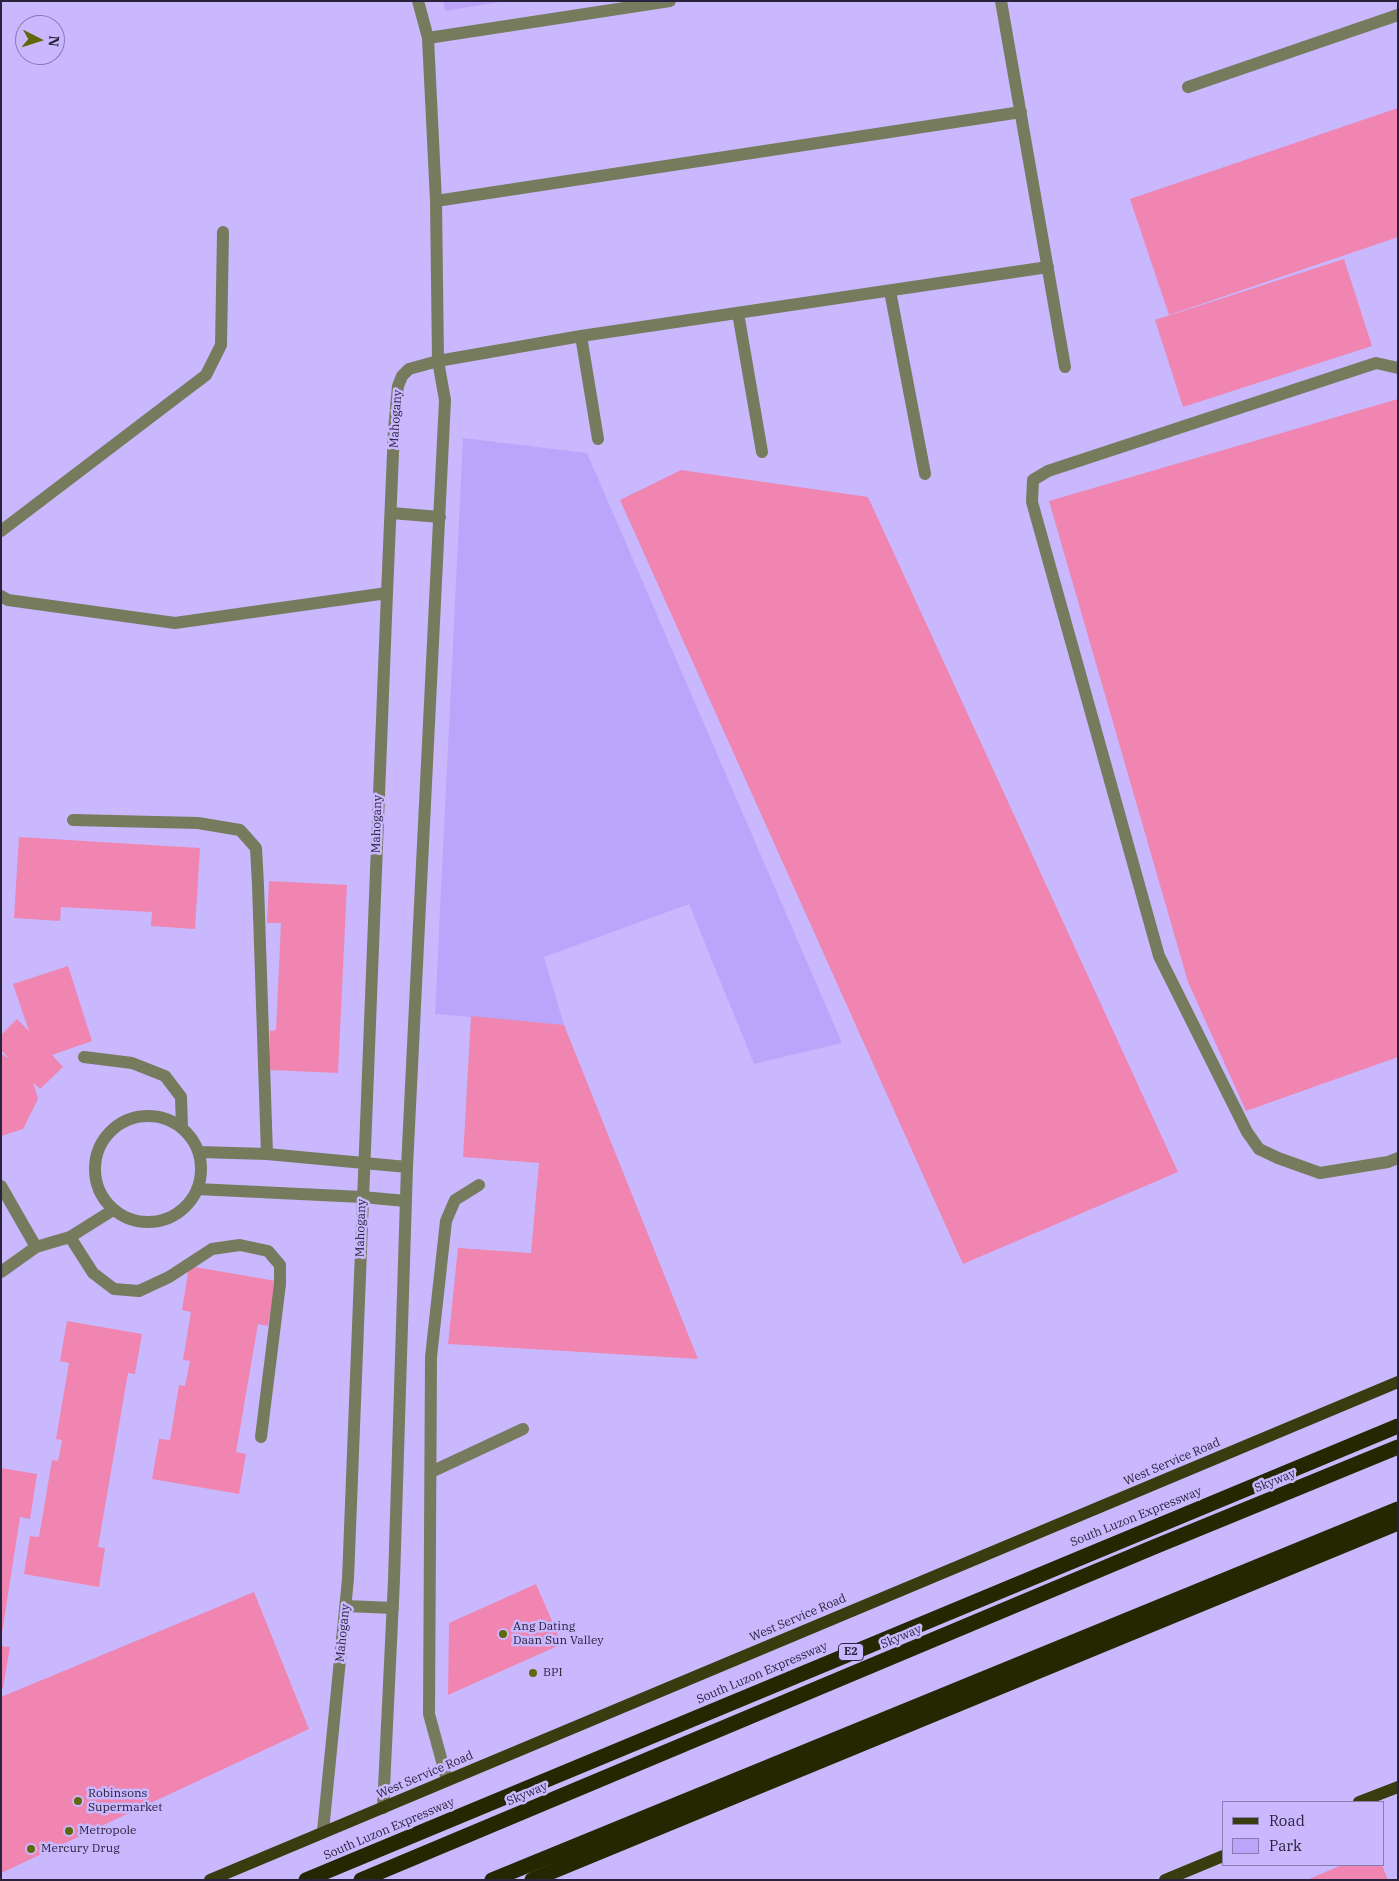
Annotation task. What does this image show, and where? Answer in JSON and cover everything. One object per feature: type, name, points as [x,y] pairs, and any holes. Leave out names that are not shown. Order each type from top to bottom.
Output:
[{"type":"highway","name":"South Luzon Expressway","points":[[306,1880],[1398,1426]]},
{"type":"highway","name":"Skyway","points":[[361,1880],[1398,1447]]},
{"type":"highway","points":[[492,1880],[1398,1510]]},
{"type":"highway","points":[[532,1880],[1398,1523]]},
{"type":"main road","name":"West Service Road","points":[[210,1880],[323,1831],[383,1808],[1398,1382]]},
{"type":"main road","points":[[1362,1801],[1398,1787]]},
{"type":"main road","points":[[1165,1880],[1222,1856]]},
{"type":"street","points":[[383,1808],[393,1608],[407,1167],[445,400],[438,360],[436,201],[428,38],[418,1]]},
{"type":"street","points":[[428,38],[629,4],[670,1]]},
{"type":"street","points":[[1001,1],[1065,367]]},
{"type":"street","points":[[1188,87],[1398,15]]},
{"type":"street","points":[[436,201],[1020,112]]},
{"type":"street","points":[[1,531],[206,375],[221,345],[223,232]]},
{"type":"street","name":"Mahogany","points":[[323,1831],[346,1606],[387,593],[398,386],[402,376],[409,370],[438,360],[581,336],[1048,267]]},
{"type":"street","points":[[890,291],[925,474]]},
{"type":"street","points":[[738,313],[762,452]]},
{"type":"street","points":[[581,336],[598,439]]},
{"type":"street","points":[[1398,368],[1376,363],[1048,471],[1033,480],[1032,502],[1159,956],[1247,1132],[1259,1149],[1320,1172],[1388,1162],[1398,1158]]},
{"type":"street","points":[[391,514],[440,517]]},
{"type":"street","points":[[1,596],[8,600],[175,623],[387,593]]},
{"type":"street","points":[[73,820],[206,825],[240,830],[256,848],[267,1154]]},
{"type":"street","points":[[84,1057],[132,1063],[165,1076],[181,1097],[182,1128]]},
{"type":"street","points":[[151,1114],[168,1119],[182,1128],[193,1140],[199,1152],[201,1172],[198,1189],[189,1203],[176,1214],[160,1221],[144,1223],[128,1218],[113,1210],[102,1197],[95,1182],[94,1165],[98,1148],[107,1134],[119,1123],[135,1116],[151,1114]]},
{"type":"street","points":[[199,1152],[267,1154],[407,1167]]},
{"type":"street","points":[[447,1780],[429,1714],[432,1357],[446,1221],[455,1200],[479,1185]]},
{"type":"street","points":[[1,1186],[36,1247]]},
{"type":"street","points":[[198,1189],[406,1201]]},
{"type":"street","points":[[1,1272],[36,1247],[70,1238],[113,1210]]},
{"type":"street","points":[[70,1238],[93,1273],[114,1289],[140,1291],[169,1277],[212,1249],[240,1245],[268,1251],[280,1265],[280,1284],[261,1437]]},
{"type":"street","points":[[431,1472],[523,1429]]},
{"type":"street","points":[[346,1606],[393,1608]]},
{"type":"green space","points":[[443,1],[506,1],[445,11]]},
{"type":"green space","points":[[463,438],[587,453],[842,1043],[754,1064],[689,904],[544,957],[564,1025],[435,1014]]},
{"type":"building","points":[[1398,108],[1398,237],[1169,315],[1130,199]]},
{"type":"building","points":[[1344,259],[1372,346],[1183,407],[1155,320]]},
{"type":"building","points":[[1398,399],[1398,1057],[1246,1111],[1188,982],[1049,501]]},
{"type":"building","points":[[681,470],[868,497],[1178,1172],[963,1264],[620,500]]},
{"type":"building","points":[[19,837],[200,848],[195,929],[151,926],[152,912],[61,907],[60,921],[14,918]]},
{"type":"building","points":[[269,881],[347,885],[338,1073],[269,1070],[270,1031],[276,1030],[281,923],[267,923]]},
{"type":"building","points":[[68,966],[92,1041],[52,1055],[63,1067],[40,1089],[33,1082],[38,1099],[23,1129],[1,1136],[1,1054],[10,1059],[1,1050],[1,1035],[17,1019],[29,1031],[13,984]]},
{"type":"building","points":[[471,1016],[564,1025],[698,1359],[448,1344],[458,1248],[531,1253],[539,1163],[463,1157]]},
{"type":"building","points":[[189,1266],[276,1281],[268,1326],[258,1324],[236,1452],[246,1454],[239,1494],[152,1479],[159,1439],[170,1440],[179,1385],[185,1386],[190,1361],[183,1360],[191,1312],[182,1310]]},
{"type":"building","points":[[67,1321],[142,1334],[135,1374],[128,1373],[98,1547],[105,1548],[99,1587],[24,1574],[30,1536],[39,1537],[52,1460],[58,1461],[62,1440],[56,1439],[69,1363],[60,1361]]},
{"type":"building","points":[[1,1468],[37,1474],[30,1519],[20,1517],[2,1633]]},
{"type":"building","name":"Ang Dating Daan Sun Valley","points":[[536,1584],[562,1644],[448,1695],[449,1623]]},
{"type":"building","name":"Robinsons Supermarket","points":[[254,1592],[309,1729],[1,1873],[1,1697]]},
{"type":"building","points":[[1,1646],[10,1647],[3,1688],[1,1688]]},
{"type":"building","points":[[1340,1866],[1382,1866],[1388,1880],[1307,1880]]},
{"type":"place","name":"Ang Dating Daan Sun Valley","points":[[503,1634]]},
{"type":"place","name":"BPI","points":[[533,1673]]},
{"type":"place","name":"Robinsons Supermarket","points":[[78,1801]]},
{"type":"place","name":"Metropole","points":[[69,1831]]},
{"type":"place","name":"Mercury Drug","points":[[31,1849]]}]
